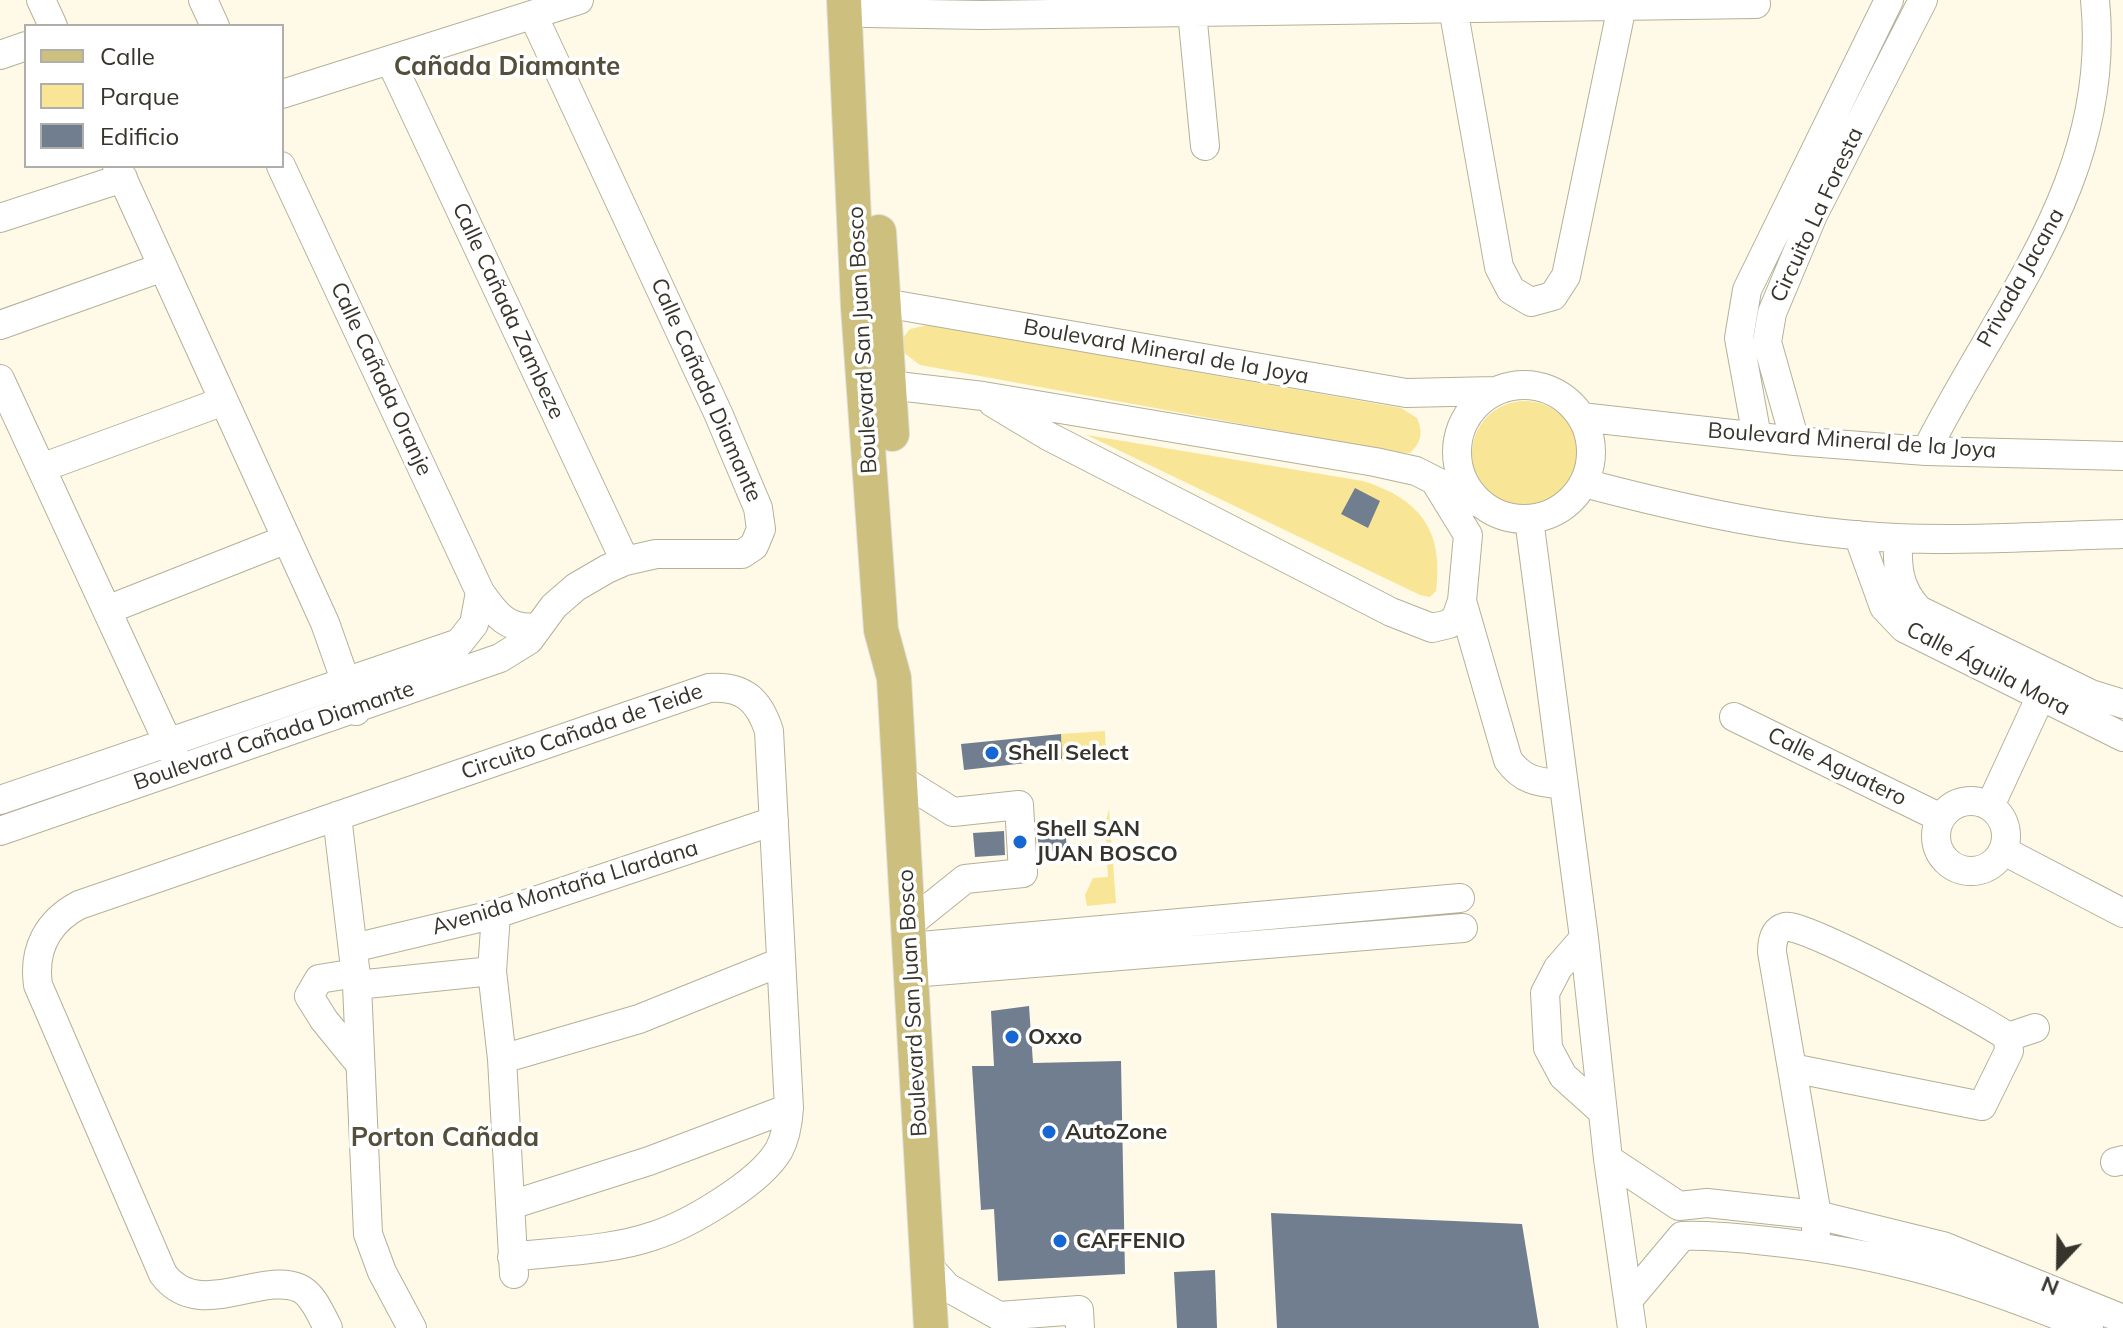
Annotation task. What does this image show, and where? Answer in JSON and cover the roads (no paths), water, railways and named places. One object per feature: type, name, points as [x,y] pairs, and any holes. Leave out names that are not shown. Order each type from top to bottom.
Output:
[{"type":"main road","name":"Boulevard San Juan Bosco","points":[[858,4],[871,305],[903,631],[894,678],[931,1328]]},
{"type":"street","points":[[41,0],[52,24]]},
{"type":"street","points":[[203,0],[214,24]]},
{"type":"street","points":[[284,93],[579,0]]},
{"type":"street","name":"Circuito La Foresta","points":[[1795,441],[1767,342],[1803,207],[1889,0]]},
{"type":"street","name":"Circuito La Foresta","points":[[1757,437],[1739,338],[1747,290],[1803,207],[1922,0]]},
{"type":"street","name":"Privada Jacana","points":[[1926,451],[1954,395],[2048,237],[2073,180],[2091,118],[2096,72],[2095,0]]},
{"type":"street","points":[[858,4],[1192,12],[1756,4]]},
{"type":"street","points":[[1453,8],[1499,267],[1511,290],[1531,302],[1553,296],[1566,276],[1622,6]]},
{"type":"street","points":[[1192,12],[1205,146]]},
{"type":"street","name":"Calle Cañada Diamante","points":[[533,15],[669,305],[762,519],[759,539],[742,554],[670,554],[625,561],[576,587],[538,627]]},
{"type":"street","points":[[0,55],[24,47]]},
{"type":"street","name":"Calle Cañada Zambeze","points":[[391,62],[625,561]]},
{"type":"street","name":"Calle Cañada Oranje","points":[[282,168],[480,592],[503,622],[524,629],[538,627]]},
{"type":"street","points":[[0,218],[120,172],[325,623],[356,711]]},
{"type":"street","points":[[0,325],[163,267]]},
{"type":"street","points":[[871,305],[870,347],[877,384],[983,396],[1375,462],[1416,471],[1493,513],[1529,519],[1551,514],[1570,501],[1584,483],[1590,461],[1589,438],[1581,417],[1560,397],[1534,386],[1514,386],[1495,391],[1479,402],[1459,433],[1459,471],[1479,503]]},
{"type":"street","name":"Boulevard Mineral de la Joya","points":[[871,305],[1406,393],[1495,391]]},
{"type":"street","points":[[0,379],[174,755]]},
{"type":"street","points":[[983,396],[1048,436],[1416,623],[1432,628],[1449,624],[1456,618],[1462,601],[1468,535],[1434,480]]},
{"type":"street","points":[[41,468],[224,401]]},
{"type":"street","name":"Boulevard Mineral de la Joya","points":[[1581,417],[1795,441],[1926,451],[2123,456]]},
{"type":"street","points":[[1584,483],[1714,515],[1858,535],[1898,538],[2123,534]]},
{"type":"street","points":[[1529,519],[1584,938],[1608,1159],[1632,1328]]},
{"type":"street","name":"Calle Águila Mora","points":[[1858,535],[1884,607],[1904,628],[2123,737]]},
{"type":"street","name":"Calle Águila Mora","points":[[1898,538],[1900,580],[1906,596],[1919,610],[2091,694],[2123,704]]},
{"type":"street","points":[[107,610],[287,539]]},
{"type":"street","name":"Boulevard Cañada Diamante","points":[[0,831],[346,684],[443,650],[467,637],[474,624],[480,592]]},
{"type":"street","points":[[1462,601],[1508,760],[1518,774],[1533,782],[1563,785]]},
{"type":"street","name":"Boulevard Cañada Diamante","points":[[0,800],[356,711],[500,658],[529,640],[538,627]]},
{"type":"street","name":"Circuito Cañada de Teide","points":[[328,1328],[312,1299],[292,1286],[193,1294],[171,1284],[159,1266],[46,1011],[36,968],[41,942],[58,918],[79,905],[709,688],[723,687],[743,693],[763,712],[769,731],[789,1108],[778,1152],[758,1173],[718,1203],[651,1237],[513,1266],[502,1059],[492,971],[496,914]]},
{"type":"street","points":[[1990,806],[2040,698]]},
{"type":"street","name":"Calle Aguatero","points":[[1734,717],[1941,818]]},
{"type":"street","points":[[900,779],[953,812],[1019,805],[1023,873],[965,879],[910,948]]},
{"type":"street","points":[[1972,801],[1990,806],[2004,826],[2004,851],[1994,864],[1979,871],[1963,870],[1948,863],[1939,850],[1936,833],[1941,818],[1954,805],[1972,801]]},
{"type":"street","points":[[337,816],[355,969],[368,1234],[382,1272],[412,1328]]},
{"type":"street","name":"Avenida Montaña Llardana","points":[[355,969],[496,914],[774,821]]},
{"type":"street","points":[[2004,851],[2123,913]]},
{"type":"street","points":[[910,948],[1460,898]]},
{"type":"street","points":[[1815,1246],[1817,1215],[1772,952],[1779,917],[2008,1037],[2035,1028]]},
{"type":"street","points":[[910,948],[1463,928]]},
{"type":"street","points":[[1584,938],[1558,968],[1545,993],[1548,1048],[1563,1076],[1602,1111]]},
{"type":"street","points":[[502,1059],[639,1019],[781,962]]},
{"type":"street","points":[[359,1063],[309,996],[319,979],[355,969],[492,971]]},
{"type":"street","points":[[1792,1068],[1984,1109],[2009,1051],[2008,1037]]},
{"type":"street","points":[[511,1205],[649,1161],[789,1108]]},
{"type":"street","points":[[1608,1159],[1679,1206],[1707,1203],[1817,1215],[1943,1246],[2123,1319]]},
{"type":"street","points":[[1630,1298],[1682,1236],[1679,1206]]},
{"type":"street","points":[[1682,1236],[1815,1246],[1935,1270],[2006,1293],[2089,1328]]},
{"type":"street","points":[[928,1266],[947,1287],[999,1316],[1079,1310],[1080,1328]]},
{"type":"place","name":"Shell Select","points":[[992,753]]},
{"type":"place","name":"Shell SAN JUAN BOSCO","points":[[1020,842]]},
{"type":"place","name":"Oxxo","points":[[1012,1037]]},
{"type":"place","name":"AutoZone","points":[[1049,1132]]},
{"type":"place","name":"CAFFENIO","points":[[1060,1241]]},
{"type":"district","name":"Cañada Diamante","points":[[507,67]]},
{"type":"district","name":"Porton Cañada","points":[[445,1138]]}]
